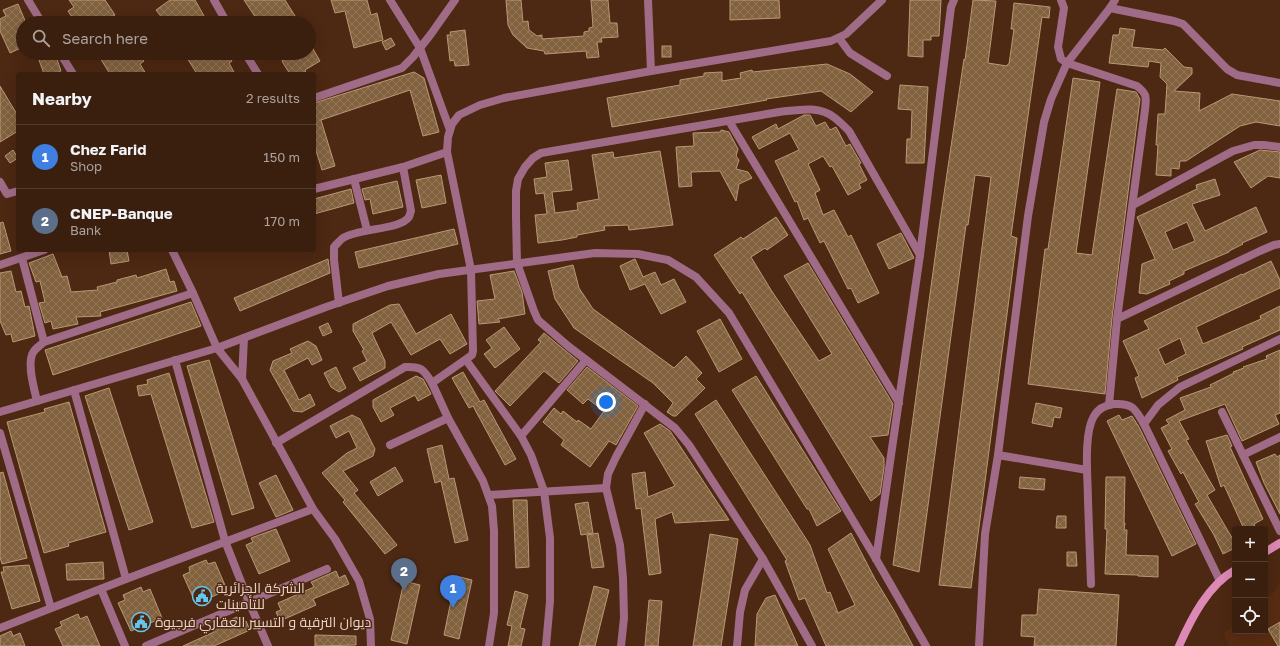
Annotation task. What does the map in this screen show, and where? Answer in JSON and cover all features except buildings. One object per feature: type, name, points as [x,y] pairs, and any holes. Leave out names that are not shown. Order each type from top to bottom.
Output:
[{"type":"main road","points":[[1268,550],[1280,543]]},
{"type":"main road","points":[[1179,646],[1184,633],[1204,600],[1220,580],[1232,572]]},
{"type":"street","points":[[28,0],[38,16]]},
{"type":"street","points":[[214,0],[223,16]]},
{"type":"street","points":[[390,0],[420,48],[450,130]]},
{"type":"street","points":[[316,97],[397,70],[409,61],[420,48],[455,0]]},
{"type":"street","points":[[648,0],[651,71]]},
{"type":"street","points":[[432,383],[466,360],[473,353],[471,270],[447,152],[450,130],[452,124],[459,115],[480,105],[504,98],[651,71],[831,41],[839,38],[849,31],[882,0]]},
{"type":"street","points":[[876,559],[920,255],[951,7],[954,0]]},
{"type":"street","points":[[1061,0],[1064,8],[1058,47],[1061,59],[1067,63],[1123,80],[1137,86],[1145,93],[1145,110],[1117,319],[1109,405]]},
{"type":"street","points":[[979,646],[985,534],[998,455],[1028,216],[1043,130],[1051,99],[1067,63],[1115,0]]},
{"type":"street","points":[[1110,8],[1184,24],[1227,69],[1238,75],[1280,83]]},
{"type":"street","points":[[839,38],[850,53],[887,76]]},
{"type":"street","points":[[64,60],[72,72]]},
{"type":"street","points":[[249,60],[257,72]]},
{"type":"street","points":[[812,646],[763,559],[689,445],[675,428],[586,360],[538,320],[527,294],[517,263],[516,191],[518,179],[525,167],[533,158],[541,153],[802,109],[818,110],[836,118],[849,131],[920,255]]},
{"type":"street","points":[[730,121],[899,403]]},
{"type":"street","points":[[1133,205],[1233,151],[1254,145],[1280,147]]},
{"type":"street","points":[[316,188],[403,167],[447,152]]},
{"type":"street","points":[[339,302],[334,247],[344,237],[367,230],[396,225],[402,223],[409,217],[410,211],[403,167]]},
{"type":"street","points":[[354,179],[367,230]]},
{"type":"street","points":[[0,182],[3,195],[16,192]]},
{"type":"street","points":[[1117,319],[1260,250],[1280,244]]},
{"type":"street","points":[[0,265],[38,252]]},
{"type":"street","points":[[173,252],[217,348],[242,378],[276,444],[313,509],[335,539],[359,582],[370,620],[371,646]]},
{"type":"street","points":[[0,412],[217,348],[339,302],[388,286],[439,274],[595,253],[638,254],[668,260],[696,277],[729,313],[876,559],[926,646]]},
{"type":"street","points":[[22,258],[44,342]]},
{"type":"street","points":[[37,401],[30,364],[34,350],[44,342],[193,293]]},
{"type":"street","points":[[242,378],[244,338]]},
{"type":"street","points":[[1144,424],[1158,406],[1180,387],[1280,339]]},
{"type":"street","points":[[175,360],[225,541],[268,646]]},
{"type":"street","points":[[466,360],[521,436],[532,455],[544,491],[550,538],[550,601],[546,646]]},
{"type":"street","points":[[521,436],[586,360]]},
{"type":"street","points":[[276,444],[405,367],[419,368],[424,371],[432,383],[448,418],[484,481],[492,506],[495,586],[494,613],[489,646]]},
{"type":"street","points":[[74,390],[126,579]]},
{"type":"street","points":[[621,646],[624,618],[624,578],[620,545],[606,488],[608,474],[645,404]]},
{"type":"street","points":[[1091,584],[1088,470],[1089,430],[1094,416],[1100,410],[1109,405],[1126,404],[1132,406],[1144,424],[1220,580]]},
{"type":"street","points":[[1222,412],[1280,531]]},
{"type":"street","points":[[390,445],[448,418]]},
{"type":"street","points":[[0,433],[51,608]]},
{"type":"street","points":[[1243,454],[1280,437]]},
{"type":"street","points":[[998,455],[1088,470]]},
{"type":"street","points":[[489,495],[606,488]]},
{"type":"street","points":[[0,628],[225,541],[313,509]]},
{"type":"street","points":[[737,646],[740,612],[745,590],[763,559]]},
{"type":"street","points":[[146,646],[327,569]]},
{"type":"street","points":[[101,589],[125,646]]},
{"type":"shaded area","points":[[1280,583],[1280,646],[1229,646],[1224,633],[1232,626],[1232,634],[1268,634],[1268,597],[1274,592]]},
{"type":"place","name":"CNEP-Banque","points":[[404,591]]},
{"type":"place","name":"الشركة الجزائرية للتأمينات","points":[[202,596]]},
{"type":"place","name":"Chez Farid","points":[[453,608]]},
{"type":"place","name":"ديوان الترقية و التسيير العقاري فرجيوة","points":[[141,622]]}]
